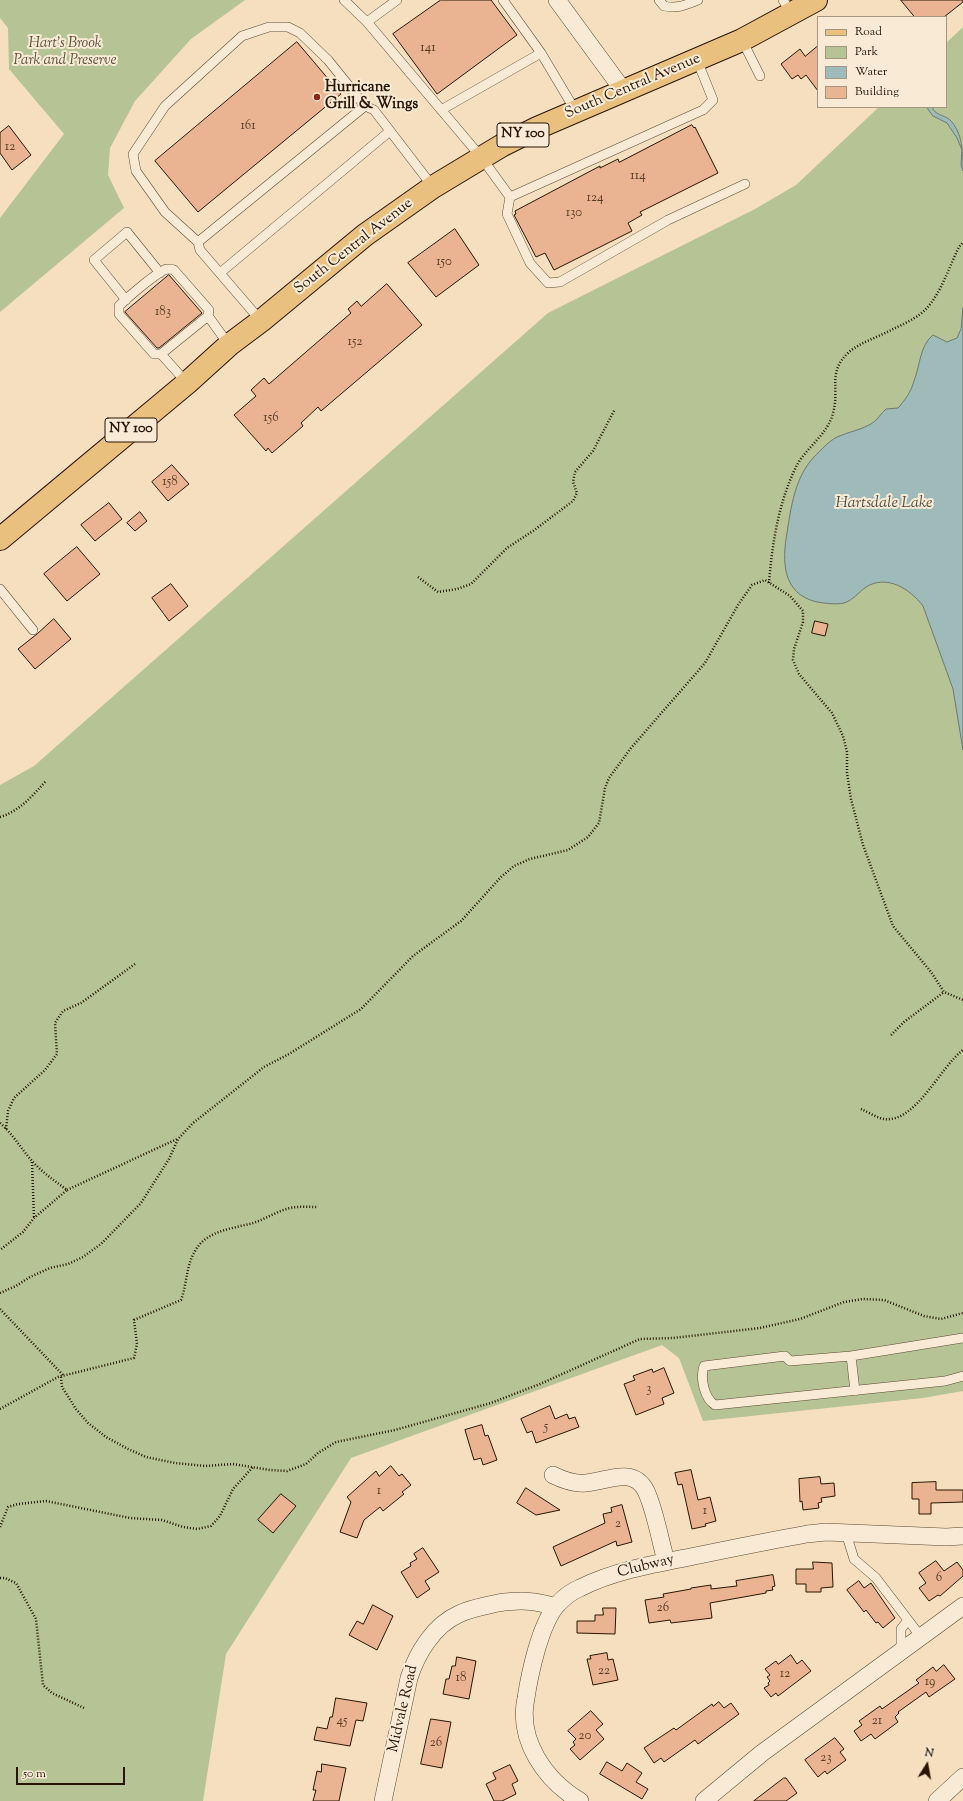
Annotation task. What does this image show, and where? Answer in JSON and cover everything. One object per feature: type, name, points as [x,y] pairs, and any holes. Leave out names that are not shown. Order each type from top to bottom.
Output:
[{"type":"main road","name":"South Central Avenue","points":[[261,321],[365,235],[433,187],[481,157],[575,110],[742,40],[787,7],[816,0]]},
{"type":"main road","name":"NY 100","points":[[0,539],[187,383],[229,345],[261,321]]},
{"type":"street","points":[[557,0],[623,90]]},
{"type":"street","points":[[553,1475],[576,1483],[585,1483],[622,1475],[635,1479],[640,1483],[648,1496],[666,1561]]},
{"type":"street","name":"Clubway","points":[[580,1801],[564,1789],[543,1767],[530,1744],[524,1719],[526,1693],[538,1646],[546,1624],[555,1607],[570,1593],[581,1587],[626,1571],[666,1561],[807,1534],[826,1532],[946,1537],[963,1536]]},
{"type":"street","name":"Midvale Road","points":[[383,1801],[411,1673],[423,1646],[438,1629],[457,1614],[488,1605],[523,1600],[535,1601],[555,1607]]},
{"type":"street","points":[[704,1801],[762,1753],[963,1606]]},
{"type":"street","points":[[937,1801],[963,1777]]},
{"type":"lane","points":[[344,0],[367,22],[442,110],[481,157],[510,197],[507,214],[530,263],[548,283],[560,282],[668,220],[745,184]]},
{"type":"lane","points":[[367,22],[397,0]]},
{"type":"lane","points":[[503,0],[541,53],[575,110]]},
{"type":"lane","points":[[659,0],[664,6],[674,8],[684,6],[698,0]]},
{"type":"lane","points":[[261,321],[200,250],[198,242],[165,212],[136,171],[133,154],[165,106],[242,36],[269,27],[288,27],[300,33],[328,60],[365,106],[374,110],[433,187]]},
{"type":"lane","points":[[742,40],[760,76]]},
{"type":"lane","points":[[442,110],[541,53]]},
{"type":"lane","points":[[510,197],[703,110],[713,100],[697,60]]},
{"type":"lane","points":[[198,242],[365,106]]},
{"type":"lane","points":[[220,273],[390,131]]},
{"type":"lane","points":[[126,300],[94,260],[127,232],[160,273]]},
{"type":"lane","points":[[168,269],[174,270],[209,310],[208,316],[161,354],[154,354],[119,314],[119,306],[160,273],[168,269]]},
{"type":"lane","points":[[208,316],[229,345]]},
{"type":"lane","points":[[161,354],[187,383]]},
{"type":"lane","points":[[0,589],[33,630]]},
{"type":"lane","points":[[963,1338],[851,1356],[790,1361],[785,1356],[704,1366],[701,1375],[708,1401],[715,1405],[945,1381],[963,1376]]},
{"type":"lane","points":[[851,1356],[855,1391]]},
{"type":"lane","points":[[846,1533],[854,1559],[876,1578],[921,1637]]},
{"type":"lane","points":[[901,1651],[901,1629],[908,1620]]},
{"type":"path","points":[[769,583],[771,560],[782,506],[798,464],[823,432],[833,414],[837,393],[834,379],[837,369],[848,353],[871,339],[893,330],[926,310],[938,295],[959,247],[963,242]]},
{"type":"path","points":[[418,577],[438,592],[456,589],[471,584],[507,548],[533,531],[572,501],[577,493],[572,482],[575,472],[593,451],[615,409]]},
{"type":"path","points":[[0,1293],[50,1268],[68,1264],[82,1257],[101,1244],[141,1203],[165,1165],[178,1139],[193,1123],[264,1067],[289,1054],[361,1009],[412,956],[460,921],[501,877],[514,866],[530,859],[568,850],[588,837],[599,823],[605,788],[609,778],[631,748],[705,663],[738,605],[752,585],[765,580],[790,596],[803,611],[803,622],[794,648],[793,660],[799,674],[832,714],[843,736],[847,752],[848,773],[853,806],[863,845],[893,926],[931,972],[944,992],[963,1000]]},
{"type":"path","points":[[0,817],[12,813],[30,799],[46,782]]},
{"type":"path","points":[[6,1129],[8,1111],[14,1098],[45,1070],[57,1054],[54,1024],[63,1011],[82,1003],[135,964]]},
{"type":"path","points":[[891,1035],[904,1022],[944,992]]},
{"type":"path","points":[[861,1109],[884,1119],[898,1117],[924,1096],[949,1063],[963,1050]]},
{"type":"path","points":[[0,1123],[32,1161],[50,1178],[67,1190]]},
{"type":"path","points":[[0,1250],[23,1232],[34,1218],[67,1190],[178,1139]]},
{"type":"path","points":[[32,1161],[34,1218]]},
{"type":"path","points":[[0,1409],[62,1376],[134,1358],[137,1344],[134,1320],[181,1300],[194,1251],[203,1239],[219,1232],[254,1222],[291,1208],[318,1207]]},
{"type":"path","points":[[0,1309],[62,1376],[62,1387],[76,1409],[88,1423],[106,1437],[146,1457],[175,1463],[205,1466],[233,1464],[286,1471],[306,1464],[318,1453],[336,1442],[395,1430],[491,1403],[540,1384],[640,1339],[673,1338],[760,1328],[800,1320],[844,1302],[863,1299],[884,1300],[924,1316],[941,1319],[963,1313]]},
{"type":"path","points":[[0,1527],[8,1507],[18,1504],[46,1501],[130,1518],[162,1520],[183,1527],[197,1529],[211,1526],[220,1516],[233,1489],[253,1467]]},
{"type":"path","points":[[0,1578],[5,1578],[16,1583],[36,1619],[43,1685],[52,1693],[84,1708]]},
{"type":"green space","name":"Hart's Brook Park and Preserve","points":[[0,0],[245,0],[191,39],[135,101],[110,148],[108,175],[124,208],[0,312],[0,218],[64,134],[9,69],[8,28],[0,18]]},
{"type":"green space","points":[[963,27],[963,1391],[923,1398],[703,1421],[679,1358],[662,1345],[351,1458],[226,1654],[203,1801],[0,1801],[0,785],[34,766],[548,313],[755,209],[796,185],[878,108],[947,108],[947,42]]},
{"type":"water","points":[[928,108],[932,108],[937,113],[949,119],[954,124],[960,136],[962,150],[957,138],[947,123],[933,116]]},
{"type":"water","points":[[962,150],[963,171],[961,165]]},
{"type":"water","name":"Hartsdale Lake","points":[[963,308],[963,750],[953,689],[923,606],[918,600],[898,585],[882,582],[874,583],[866,587],[853,598],[844,603],[834,604],[817,602],[805,598],[797,592],[787,575],[785,565],[785,544],[792,503],[798,483],[802,474],[814,457],[834,439],[871,424],[886,409],[898,408],[911,389],[925,344],[933,335],[947,342],[957,338],[961,329]]},
{"type":"building","points":[[441,0],[491,0],[517,35],[437,94],[393,34]]},
{"type":"building","points":[[901,0],[963,0],[963,2],[945,16],[914,16]]},
{"type":"building","points":[[297,42],[341,94],[198,212],[155,161]]},
{"type":"building","points":[[817,47],[817,90],[806,75],[801,79],[798,75],[792,79],[781,64],[800,49],[805,56]]},
{"type":"building","points":[[692,125],[694,128],[695,127],[718,173],[640,212],[642,215],[628,223],[632,231],[554,270],[545,253],[536,257],[514,215],[516,214],[515,211],[600,166],[600,168],[618,159],[619,162]]},
{"type":"building","points":[[9,126],[31,155],[12,170],[0,153],[0,133]]},
{"type":"building","points":[[455,229],[479,265],[436,297],[408,263]]},
{"type":"building","points":[[169,275],[202,313],[159,348],[157,348],[125,312]]},
{"type":"building","points":[[387,284],[422,325],[321,411],[318,407],[301,423],[303,426],[272,453],[268,448],[266,451],[234,415],[256,396],[251,390],[264,378],[269,384],[351,313],[348,309],[357,301],[361,306]]},
{"type":"building","points":[[172,465],[189,484],[168,501],[152,482]]},
{"type":"building","points":[[109,503],[122,519],[95,541],[81,525]]},
{"type":"building","points":[[140,512],[147,521],[135,531],[127,523]]},
{"type":"building","points":[[77,547],[100,574],[67,601],[44,574]]},
{"type":"building","points":[[171,584],[188,606],[169,621],[152,598]]},
{"type":"building","points":[[54,619],[71,639],[35,669],[18,649]]},
{"type":"building","points":[[815,621],[828,624],[825,636],[812,633]]},
{"type":"building","points":[[664,1368],[674,1393],[662,1398],[664,1404],[636,1415],[624,1384],[635,1380],[633,1376],[652,1369],[653,1372]]},
{"type":"building","points":[[550,1406],[555,1419],[567,1414],[569,1419],[575,1417],[579,1427],[536,1443],[532,1431],[527,1433],[521,1419]]},
{"type":"building","points":[[482,1425],[485,1436],[488,1435],[497,1460],[483,1465],[481,1458],[474,1460],[465,1430]]},
{"type":"building","points":[[391,1466],[399,1476],[402,1474],[411,1485],[402,1492],[404,1494],[383,1511],[380,1507],[364,1520],[357,1538],[340,1532],[351,1502],[347,1497],[376,1471],[379,1476]]},
{"type":"building","points":[[691,1470],[698,1500],[710,1497],[716,1521],[705,1524],[706,1526],[692,1529],[682,1484],[678,1485],[675,1473]]},
{"type":"building","points":[[820,1477],[821,1484],[834,1483],[835,1496],[821,1498],[822,1502],[818,1503],[819,1508],[803,1510],[802,1501],[800,1502],[799,1479]]},
{"type":"building","points":[[936,1482],[936,1490],[963,1490],[963,1502],[931,1503],[931,1514],[919,1514],[919,1499],[912,1499],[912,1483]]},
{"type":"building","points":[[526,1488],[560,1510],[536,1515],[517,1503]]},
{"type":"building","points":[[281,1494],[296,1506],[273,1533],[258,1520]]},
{"type":"building","points":[[622,1505],[632,1542],[617,1546],[616,1541],[561,1566],[553,1547],[605,1523],[603,1514],[612,1512],[611,1508]]},
{"type":"building","points":[[423,1548],[439,1572],[425,1581],[430,1589],[417,1598],[401,1572],[411,1566],[410,1563],[417,1559],[414,1554]]},
{"type":"building","points":[[936,1561],[944,1571],[957,1562],[963,1570],[963,1576],[940,1596],[938,1595],[929,1601],[919,1588],[926,1583],[919,1573]]},
{"type":"building","points":[[813,1562],[832,1563],[833,1587],[821,1588],[821,1592],[806,1592],[806,1584],[796,1584],[796,1569],[813,1569]]},
{"type":"building","points":[[773,1575],[775,1586],[772,1587],[773,1590],[766,1591],[766,1593],[710,1603],[712,1618],[671,1623],[670,1620],[649,1623],[645,1600],[664,1597],[663,1594],[691,1588],[711,1585],[711,1589],[737,1586],[736,1581]]},
{"type":"building","points":[[859,1581],[864,1588],[871,1583],[895,1618],[883,1628],[878,1622],[876,1623],[866,1610],[864,1612],[847,1590]]},
{"type":"building","points":[[373,1605],[393,1616],[377,1650],[349,1635],[357,1621],[363,1624]]},
{"type":"building","points":[[603,1608],[616,1608],[615,1634],[577,1633],[577,1621],[595,1621],[595,1615],[603,1615]]},
{"type":"building","points":[[607,1653],[608,1660],[613,1659],[618,1680],[593,1685],[587,1659],[591,1659],[590,1656]]},
{"type":"building","points":[[791,1655],[797,1664],[802,1660],[811,1671],[778,1696],[776,1693],[771,1697],[764,1688],[769,1685],[768,1683],[770,1681],[767,1677],[770,1675],[765,1669],[776,1661],[778,1664]]},
{"type":"building","points":[[457,1657],[476,1661],[469,1699],[443,1694],[446,1679],[449,1679],[452,1666],[455,1666]]},
{"type":"building","points":[[944,1665],[955,1679],[929,1697],[926,1692],[898,1712],[899,1713],[895,1717],[898,1722],[875,1739],[871,1734],[861,1741],[854,1731],[862,1725],[859,1721],[880,1706],[882,1709],[919,1683],[916,1680],[933,1667],[936,1671]]},
{"type":"building","points":[[336,1698],[367,1703],[363,1721],[356,1720],[350,1746],[314,1740],[317,1727],[327,1729],[330,1717],[332,1717]]},
{"type":"building","points":[[719,1702],[724,1708],[731,1703],[739,1714],[698,1744],[695,1740],[664,1762],[661,1758],[654,1763],[644,1748],[674,1728],[676,1730],[712,1704],[713,1706]]},
{"type":"building","points":[[591,1711],[603,1724],[596,1730],[604,1739],[580,1760],[570,1749],[575,1745],[573,1742],[576,1739],[568,1731]]},
{"type":"building","points":[[431,1719],[451,1722],[442,1768],[421,1764]]},
{"type":"building","points":[[835,1738],[844,1749],[840,1752],[846,1760],[827,1774],[825,1771],[818,1777],[805,1760]]},
{"type":"building","points":[[607,1762],[622,1771],[627,1763],[642,1773],[636,1782],[648,1789],[642,1799],[600,1774]]},
{"type":"building","points":[[322,1764],[346,1768],[339,1801],[313,1801],[316,1790],[313,1790],[317,1771],[321,1772]]},
{"type":"building","points":[[510,1765],[518,1781],[512,1784],[516,1794],[502,1801],[494,1801],[486,1784],[496,1779],[493,1773]]},
{"type":"building","points":[[786,1778],[797,1793],[786,1801],[754,1801]]},
{"type":"place","name":"Hurricane Grill & Wings","points":[[317,97]]}]
